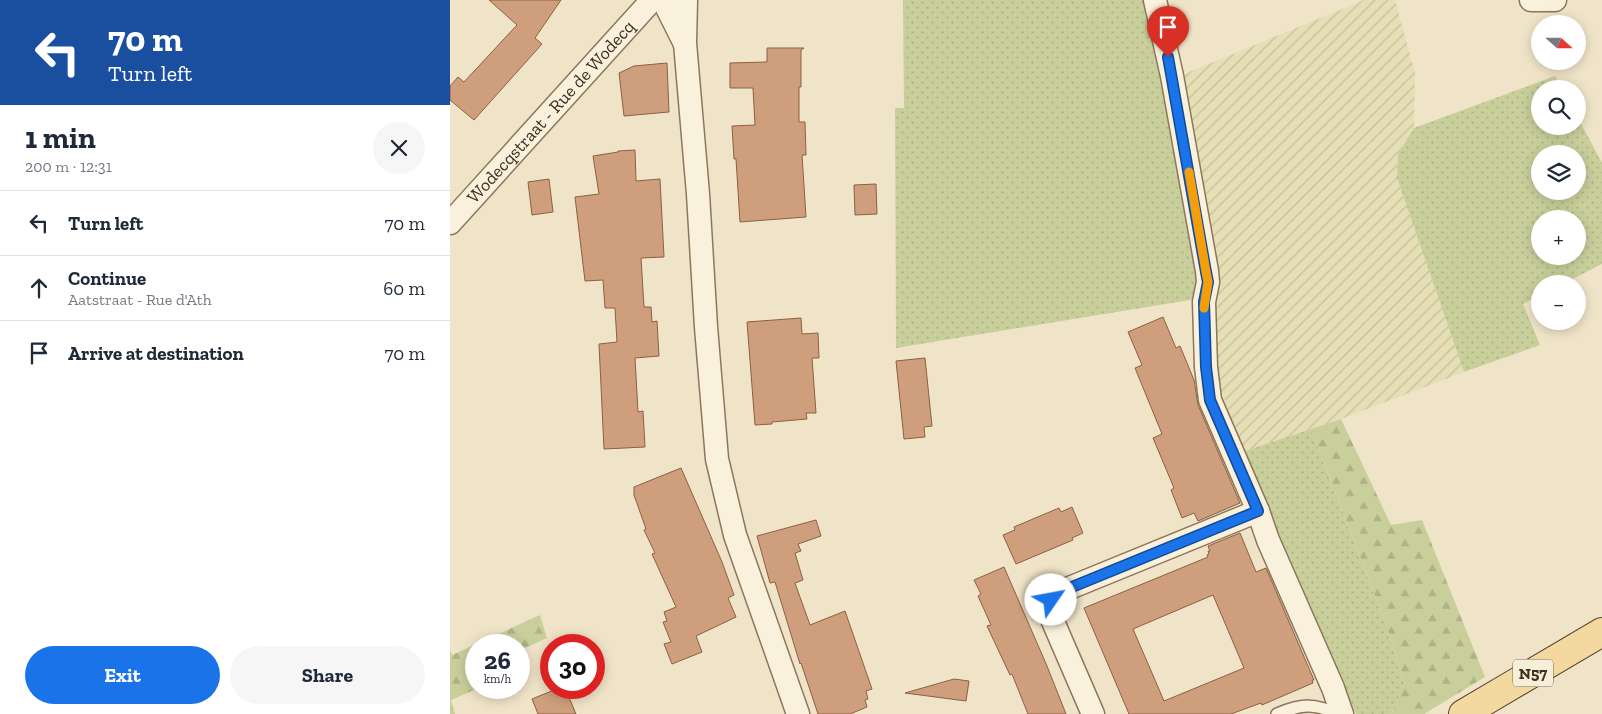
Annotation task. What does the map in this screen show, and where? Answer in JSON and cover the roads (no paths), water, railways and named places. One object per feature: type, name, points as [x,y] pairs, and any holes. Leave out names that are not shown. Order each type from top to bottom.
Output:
[{"type":"main road","name":"N57","points":[[1463,714],[1602,632]]},
{"type":"street","name":"Wodecqstraat - Rue de Wodecq","points":[[450,223],[652,0]]},
{"type":"street","points":[[663,0],[685,43]]},
{"type":"street","points":[[686,0],[685,43],[717,459],[735,535],[798,714]]},
{"type":"street","points":[[1155,0],[1174,86],[1206,292],[1206,367],[1210,400],[1258,511],[1272,549],[1333,688],[1341,714]]},
{"type":"street","points":[[1531,0],[1555,0]]},
{"type":"street","points":[[1092,714],[1048,610],[1051,600],[1067,589],[1258,511]]},
{"type":"lane","points":[[1277,714],[1292,708],[1309,705],[1341,714]]}]
